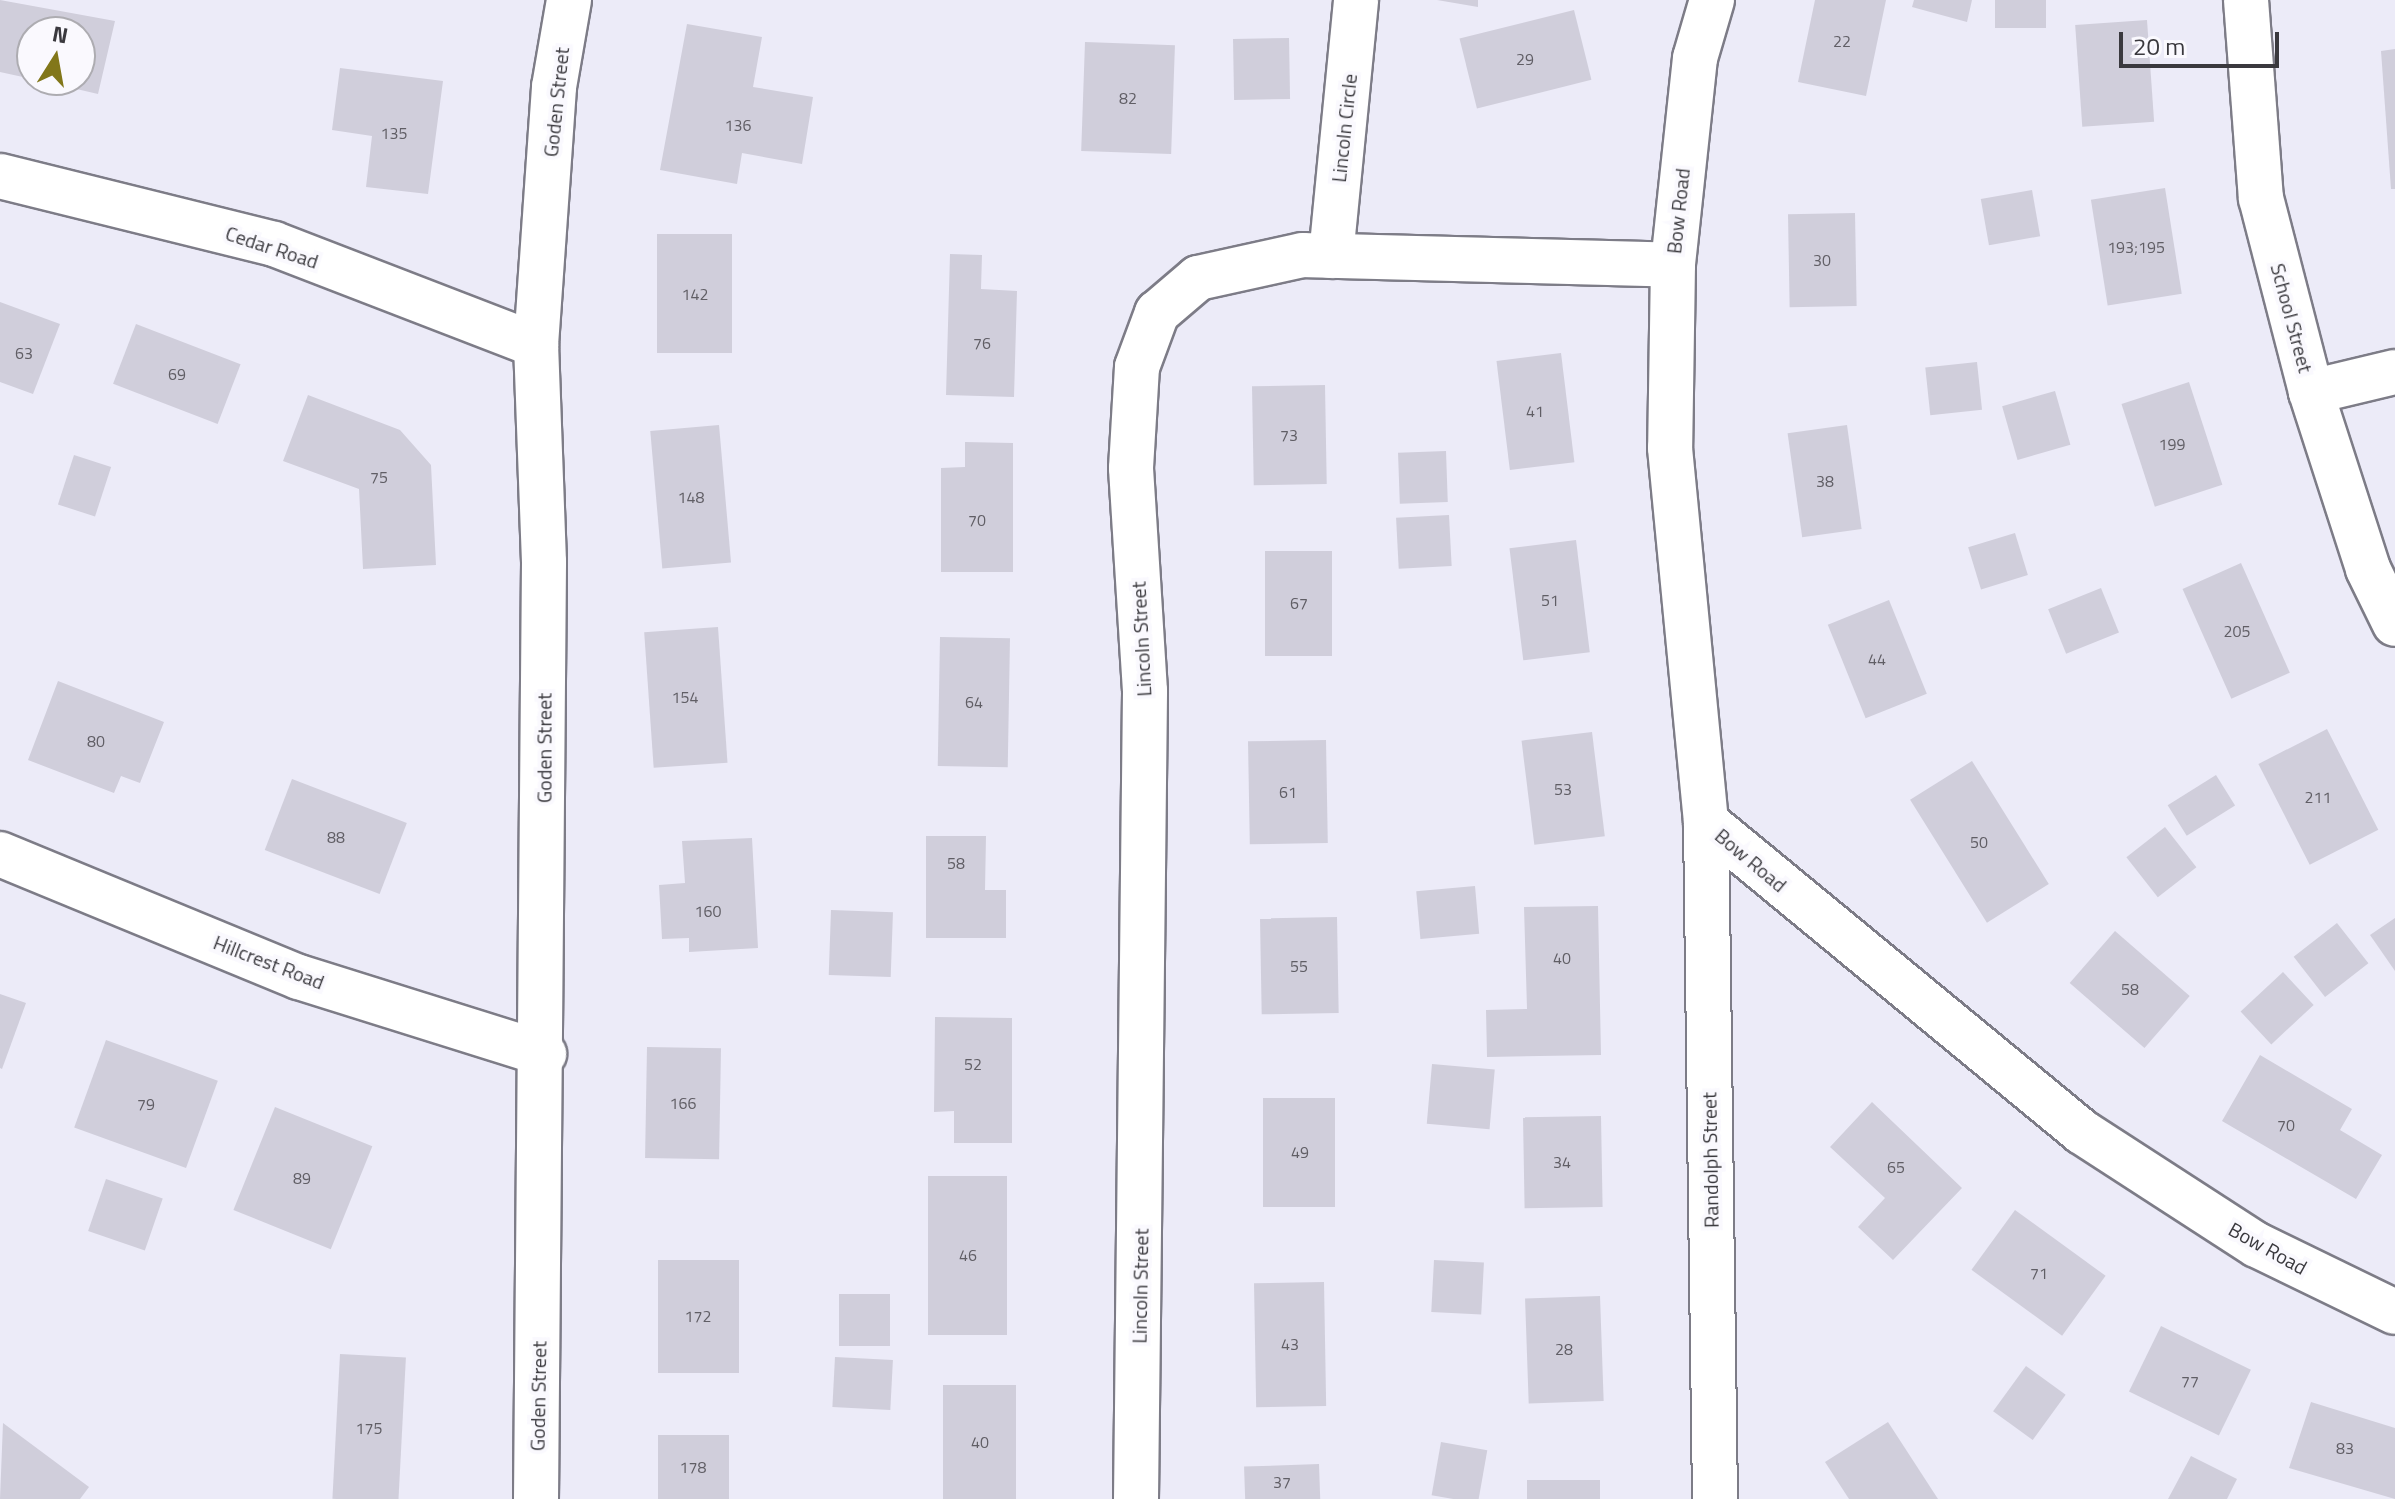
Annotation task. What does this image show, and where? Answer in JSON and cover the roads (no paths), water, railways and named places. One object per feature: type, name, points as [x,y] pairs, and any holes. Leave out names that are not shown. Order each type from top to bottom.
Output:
[{"type":"street","name":"Goden Street","points":[[536,1499],[544,1054],[544,562],[536,345],[554,87],[569,0]]},
{"type":"street","name":"Lincoln Circle","points":[[1331,256],[1356,0]]},
{"type":"street","name":"Bow Road","points":[[1712,0],[1695,58],[1673,265],[1670,448],[1706,822],[2082,1132],[2257,1245],[2395,1312]]},
{"type":"street","name":"School Street","points":[[2246,0],[2261,198],[2311,392],[2368,569],[2395,624]]},
{"type":"street","name":"Cedar Road","points":[[0,176],[274,244],[536,345]]},
{"type":"street","name":"Lincoln Street","points":[[1136,1499],[1145,691],[1131,468],[1137,367],[1157,313],[1198,278],[1303,255],[1673,265]]},
{"type":"street","points":[[2311,392],[2395,372]]},
{"type":"street","name":"Randolph Street","points":[[1706,822],[1715,1499]]},
{"type":"street","name":"Hillcrest Road","points":[[0,854],[299,977],[544,1054]]}]
